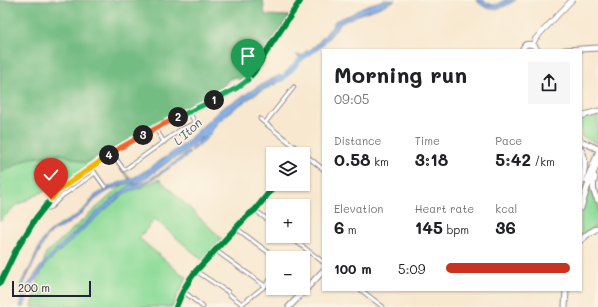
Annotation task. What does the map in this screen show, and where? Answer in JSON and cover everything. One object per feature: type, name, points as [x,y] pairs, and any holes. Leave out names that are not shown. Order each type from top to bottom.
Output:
[{"type":"main road","points":[[532,44],[572,0]]},
{"type":"main road","points":[[523,49],[527,44],[532,44],[537,49]]},
{"type":"main road","points":[[582,49],[598,48]]},
{"type":"main road","points":[[582,116],[598,111]]},
{"type":"main road","points":[[582,140],[597,148],[582,195]]},
{"type":"main road","points":[[582,150],[585,161],[582,180]]},
{"type":"main road","points":[[598,162],[593,186],[598,200]]},
{"type":"main road","points":[[582,205],[598,162]]},
{"type":"main road","points":[[582,239],[598,228]]},
{"type":"main road","points":[[289,307],[322,271]]},
{"type":"main road","points":[[563,291],[564,307]]},
{"type":"main road","points":[[564,307],[566,291]]},
{"type":"street","points":[[0,283],[15,252],[36,218],[57,192],[120,148],[155,128],[227,94],[248,80],[301,0]]},
{"type":"street","points":[[265,123],[294,87]]},
{"type":"street","points":[[112,153],[124,170],[180,130],[195,123],[189,111]]},
{"type":"street","points":[[260,119],[293,147]]},
{"type":"street","points":[[155,128],[164,142]]},
{"type":"street","points":[[310,160],[322,168]]},
{"type":"street","points":[[91,167],[105,187]]},
{"type":"street","points":[[44,207],[51,207],[62,196],[95,173]]},
{"type":"street","points":[[176,307],[183,291],[196,271],[246,216],[255,210],[270,191]]},
{"type":"street","points":[[255,210],[266,219]]},
{"type":"street","points":[[236,228],[267,251]]},
{"type":"street","points":[[297,243],[322,261]]},
{"type":"street","points":[[196,271],[228,291],[242,305],[265,286],[215,250]]},
{"type":"street","points":[[183,291],[203,307]]},
{"type":"street","points":[[362,291],[384,307]]},
{"type":"green space","points":[[0,0],[263,0],[265,15],[289,16],[251,73],[241,82],[237,77],[229,79],[214,98],[85,163],[62,154],[30,158],[0,173]]},
{"type":"green space","points":[[598,114],[598,144],[582,136],[582,119]]},
{"type":"green space","points":[[109,150],[122,169],[139,189],[159,179],[222,239],[202,260],[155,219],[139,238],[180,273],[187,277],[173,307],[32,307],[46,253],[129,179],[108,153],[75,175],[15,206],[0,221],[0,173],[30,158],[62,154],[85,163]]},
{"type":"green space","points":[[590,189],[598,203],[598,225],[582,237],[582,213]]},
{"type":"water","points":[[384,0],[395,0],[341,23],[321,47],[307,57],[305,56],[304,59],[296,55],[303,55],[305,52],[310,50],[332,27],[335,21],[352,14],[362,7]]},
{"type":"water","points":[[476,0],[483,0],[493,5],[499,4],[505,0],[516,0],[500,8],[491,9],[481,5]]},
{"type":"water","points":[[286,73],[288,75],[235,108],[218,122],[211,133],[192,151],[191,149],[203,137],[184,153],[133,186],[154,177],[189,151],[190,153],[186,157],[141,187],[125,193],[101,213],[47,263],[30,289],[24,307],[20,307],[23,294],[21,289],[22,281],[29,270],[43,239],[53,229],[77,215],[88,205],[94,196],[108,187],[135,177],[182,146],[221,109],[257,87],[280,75],[282,77]],"holes":[[[135,182],[121,192],[55,251],[41,266],[24,291],[23,286],[25,281],[47,236],[54,230],[63,227],[79,216],[96,199],[108,191],[122,185]]]},
{"type":"waterway","name":"L'Iton","points":[[282,79],[302,58],[311,52]]},
{"type":"cycle path","points":[[0,283],[15,252],[36,218],[57,192],[120,148],[155,128],[227,94],[244,83],[254,72],[301,0]]},
{"type":"cycle path","points":[[176,307],[184,288],[196,271],[247,216],[255,210],[270,191]]},
{"type":"route","points":[[51,199],[68,183],[120,148],[155,128],[227,94],[248,80]]}]
